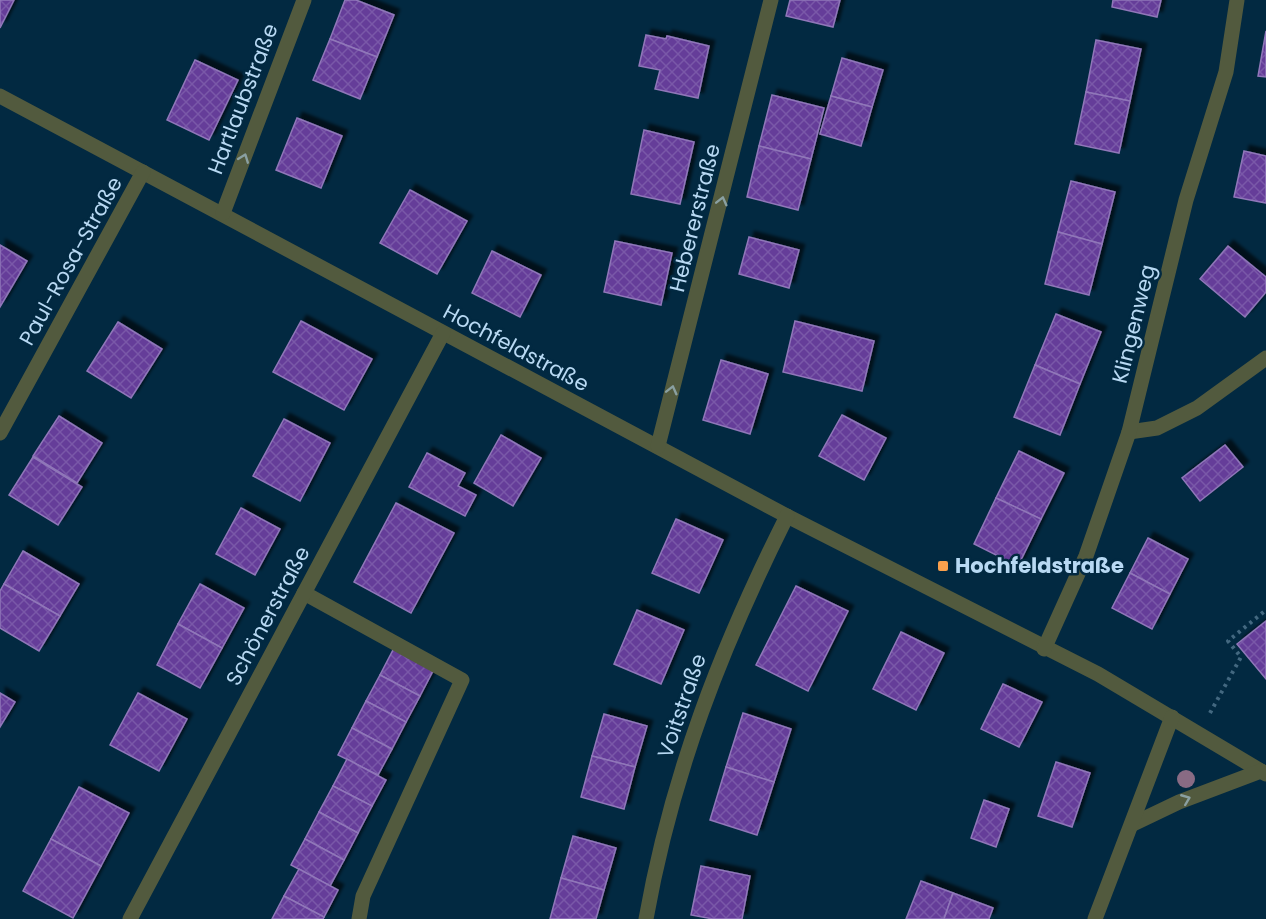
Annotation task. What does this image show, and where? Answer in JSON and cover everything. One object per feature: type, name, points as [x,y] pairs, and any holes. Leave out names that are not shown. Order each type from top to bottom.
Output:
[{"type":"street","name":"Hartlaubstraße","points":[[223,213],[304,0]]},
{"type":"street","name":"Hebererstraße","points":[[658,446],[771,0]]},
{"type":"street","name":"Klingenweg","points":[[1044,649],[1086,556],[1129,432],[1186,200],[1226,72],[1237,0]]},
{"type":"street","name":"Hochfeldstraße","points":[[0,96],[787,516],[1044,649],[1098,674],[1264,772]]},
{"type":"street","name":"Paul-Rosa-Straße","points":[[0,433],[143,172]]},
{"type":"street","name":"Schönerstraße","points":[[130,919],[443,333]]},
{"type":"street","points":[[1129,432],[1157,428],[1197,408],[1266,358]]},
{"type":"street","name":"Voitstraße","points":[[646,919],[658,852],[696,722],[724,649],[787,516]]},
{"type":"street","points":[[304,593],[462,680],[363,896],[359,919]]},
{"type":"street","points":[[1095,919],[1172,717]]},
{"type":"street","points":[[1133,824],[1179,802],[1264,772]]},
{"type":"path","points":[[1198,733],[1241,657],[1228,641],[1266,610]]},
{"type":"building","points":[[0,0],[14,0],[0,28]]},
{"type":"building","points":[[345,0],[356,0],[394,15],[377,57],[330,39]]},
{"type":"building","points":[[790,0],[840,0],[833,27],[786,16]]},
{"type":"building","points":[[1113,0],[1161,0],[1157,17],[1112,7]]},
{"type":"building","points":[[1266,31],[1266,77],[1258,76]]},
{"type":"building","points":[[646,35],[666,39],[667,36],[709,46],[698,98],[655,89],[660,70],[639,66]]},
{"type":"building","points":[[330,39],[377,57],[360,99],[313,80]]},
{"type":"building","points":[[1096,40],[1141,49],[1130,101],[1086,92]]},
{"type":"building","points":[[842,58],[883,70],[872,107],[831,96]]},
{"type":"building","points":[[195,60],[238,80],[209,140],[167,120]]},
{"type":"building","points":[[1086,92],[1130,101],[1119,153],[1075,144]]},
{"type":"building","points":[[772,95],[824,108],[811,159],[759,146]]},
{"type":"building","points":[[831,96],[872,107],[861,146],[820,134]]},
{"type":"building","points":[[297,118],[342,136],[321,188],[276,170]]},
{"type":"building","points":[[644,130],[694,142],[680,204],[631,194]]},
{"type":"building","points":[[759,146],[811,159],[798,210],[747,197]]},
{"type":"building","points":[[1244,151],[1266,156],[1266,203],[1234,197]]},
{"type":"building","points":[[1071,181],[1115,192],[1102,244],[1058,232]]},
{"type":"building","points":[[410,190],[467,221],[437,274],[380,243]]},
{"type":"building","points":[[1058,232],[1102,244],[1089,295],[1045,284]]},
{"type":"building","points":[[749,237],[799,250],[789,288],[739,274]]},
{"type":"building","points":[[615,241],[672,253],[661,305],[604,292]]},
{"type":"building","points":[[0,245],[27,261],[0,307]]},
{"type":"building","points":[[1228,246],[1266,277],[1266,292],[1245,317],[1200,279]]},
{"type":"building","points":[[492,251],[541,275],[520,317],[472,293]]},
{"type":"building","points":[[1056,314],[1101,332],[1080,384],[1035,365]]},
{"type":"building","points":[[301,321],[372,359],[344,410],[273,372]]},
{"type":"building","points":[[795,321],[874,341],[862,391],[783,372]]},
{"type":"building","points":[[118,322],[162,349],[131,398],[87,371]]},
{"type":"building","points":[[721,360],[768,374],[750,434],[703,420]]},
{"type":"building","points":[[1035,365],[1080,384],[1060,435],[1014,417]]},
{"type":"building","points":[[842,415],[886,438],[864,480],[819,456]]},
{"type":"building","points":[[59,416],[102,443],[77,483],[33,456]]},
{"type":"building","points":[[284,419],[330,443],[300,501],[253,476]]},
{"type":"building","points":[[501,435],[541,458],[513,506],[474,483]]},
{"type":"building","points":[[1225,445],[1243,467],[1200,501],[1182,478]]},
{"type":"building","points":[[1019,451],[1064,473],[1041,519],[996,498]]},
{"type":"building","points":[[427,453],[465,473],[458,486],[476,495],[465,516],[409,487]]},
{"type":"building","points":[[33,457],[82,487],[58,525],[9,495]]},
{"type":"building","points":[[996,498],[1041,519],[1018,566],[974,544]]},
{"type":"building","points":[[396,503],[454,533],[411,613],[354,582]]},
{"type":"building","points":[[241,508],[280,529],[255,575],[216,554]]},
{"type":"building","points":[[676,519],[723,540],[699,593],[652,573]]},
{"type":"building","points":[[1148,538],[1188,559],[1170,594],[1130,573]]},
{"type":"building","points":[[23,551],[79,584],[60,616],[4,584]]},
{"type":"building","points":[[1130,573],[1170,594],[1152,629],[1112,608]]},
{"type":"building","points":[[4,584],[60,616],[39,651],[0,628],[0,591]]},
{"type":"building","points":[[200,584],[244,608],[222,648],[178,624]]},
{"type":"building","points":[[796,586],[848,611],[808,691],[756,665]]},
{"type":"building","points":[[637,610],[684,630],[661,684],[614,664]]},
{"type":"building","points":[[1266,621],[1266,679],[1237,644]]},
{"type":"building","points":[[178,624],[222,648],[200,688],[157,665]]},
{"type":"building","points":[[901,632],[944,653],[916,710],[873,689]]},
{"type":"building","points":[[394,648],[434,669],[420,696],[380,675]]},
{"type":"building","points":[[380,675],[420,696],[406,722],[366,701]]},
{"type":"building","points":[[1003,684],[1042,702],[1019,747],[981,729]]},
{"type":"building","points":[[0,693],[15,702],[0,727]]},
{"type":"building","points":[[138,693],[187,719],[159,771],[110,745]]},
{"type":"building","points":[[366,701],[406,722],[392,749],[352,728]]},
{"type":"building","points":[[743,713],[791,729],[774,782],[726,767]]},
{"type":"building","points":[[604,714],[647,726],[635,767],[592,756]]},
{"type":"building","points":[[352,728],[392,749],[378,775],[338,755]]},
{"type":"building","points":[[592,756],[635,767],[624,809],[581,797]]},
{"type":"building","points":[[347,759],[386,780],[372,806],[333,786]]},
{"type":"building","points":[[1056,762],[1090,773],[1072,827],[1038,816]]},
{"type":"building","points":[[726,767],[774,782],[757,835],[710,820]]},
{"type":"building","points":[[333,786],[372,806],[358,833],[319,812]]},
{"type":"building","points":[[79,787],[129,813],[101,866],[51,839]]},
{"type":"building","points":[[984,800],[1009,809],[996,847],[971,838]]},
{"type":"building","points":[[319,812],[358,833],[344,860],[305,839]]},
{"type":"building","points":[[573,836],[616,848],[604,890],[561,878]]},
{"type":"building","points":[[51,839],[101,866],[73,918],[23,891]]},
{"type":"building","points":[[305,839],[344,860],[330,886],[291,865]]},
{"type":"building","points":[[701,866],[750,876],[742,919],[713,919],[691,915]]},
{"type":"building","points":[[299,869],[338,890],[324,917],[284,896]]},
{"type":"building","points":[[561,878],[604,890],[596,919],[550,919]]},
{"type":"building","points":[[921,881],[953,893],[944,919],[906,919]]},
{"type":"building","points":[[953,893],[993,908],[989,919],[944,919]]},
{"type":"building","points":[[284,896],[324,917],[323,919],[272,919]]},
{"type":"place","name":"Hochfeldstraße","points":[[943,566]]}]
